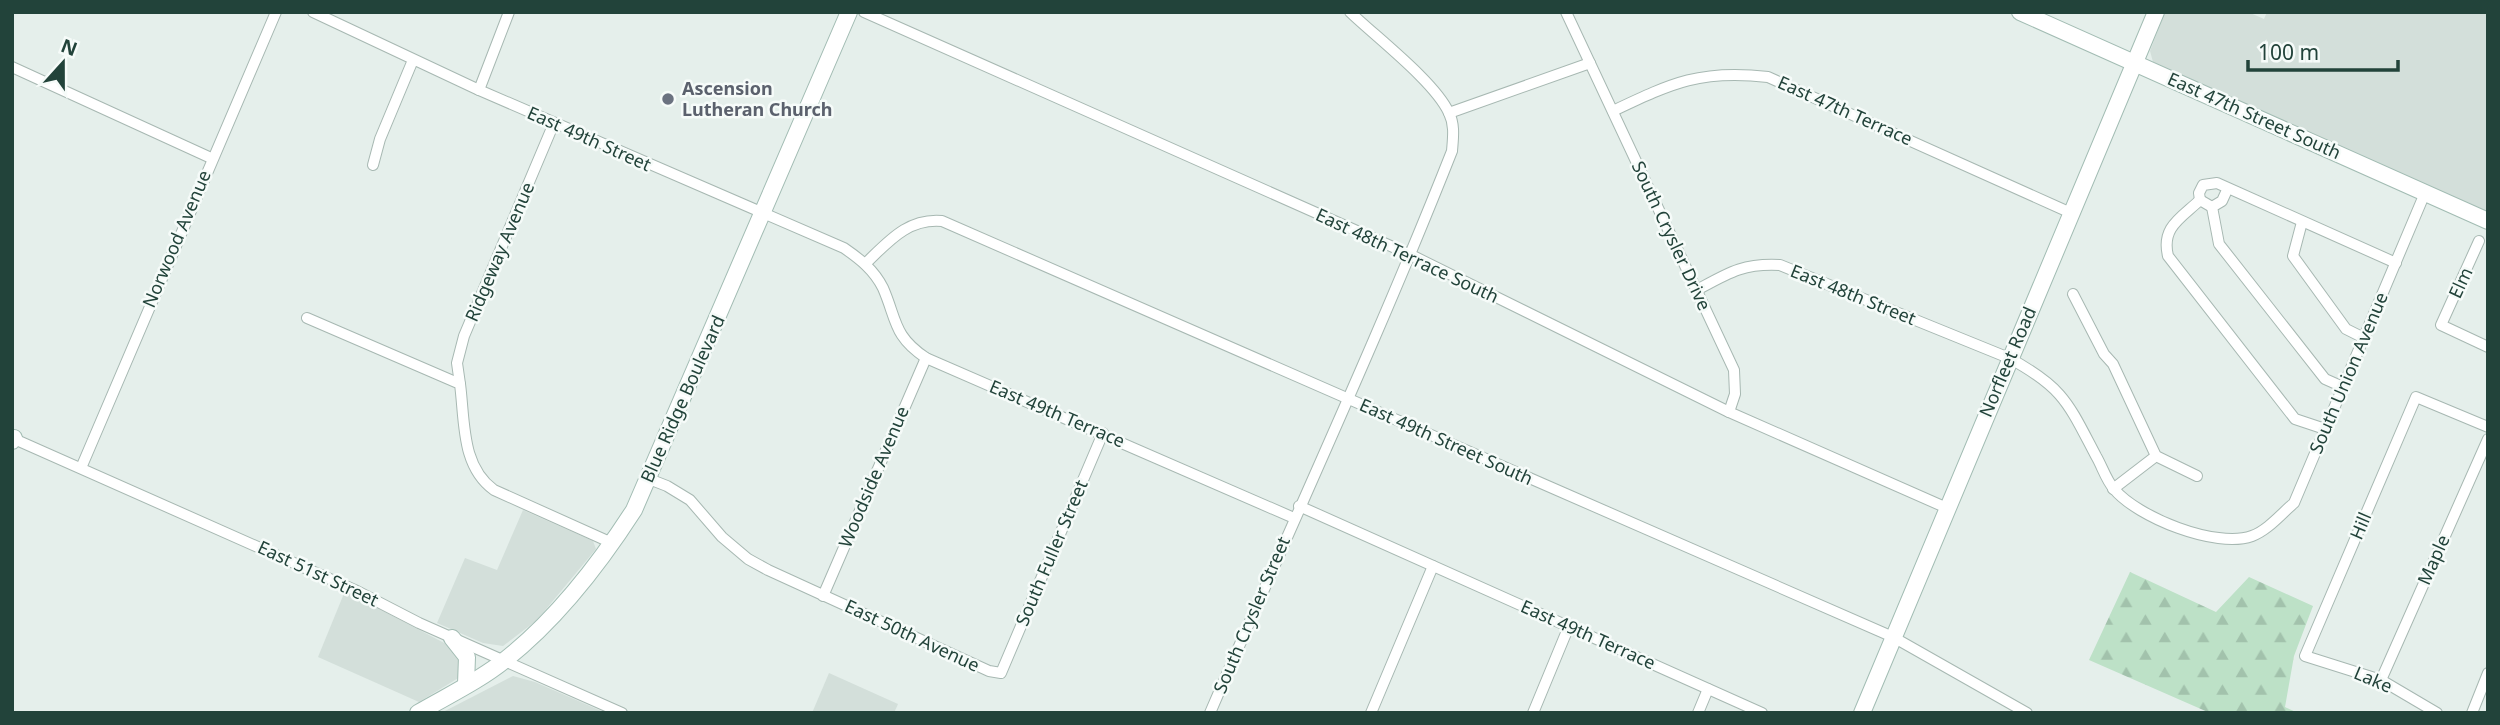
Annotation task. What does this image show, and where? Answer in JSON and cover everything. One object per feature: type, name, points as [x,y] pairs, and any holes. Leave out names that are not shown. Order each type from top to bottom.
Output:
[{"type":"street","name":"Norwood Avenue","points":[[81,468],[211,158],[276,12]]},
{"type":"street","name":"East 49th Street","points":[[313,12],[367,35],[413,60],[479,90],[764,216],[844,248],[866,263]]},
{"type":"street","points":[[479,90],[509,12]]},
{"type":"street","name":"Blue Ridge Boulevard","points":[[418,713],[504,662],[550,621],[612,544],[649,479],[764,216],[849,12]]},
{"type":"street","name":"East 48th Terrace South","points":[[864,12],[1411,255],[1729,411],[1947,508]]},
{"type":"street","points":[[1299,506],[1411,255],[1452,151],[1454,131],[1449,113],[1438,96],[1350,12]]},
{"type":"street","name":"South Crysler Drive","points":[[1566,12],[1734,370],[1735,394],[1729,411]]},
{"type":"street","name":"East 47th Street South","points":[[2020,12],[2488,221]]},
{"type":"street","name":"Norfleet Road","points":[[1862,713],[2156,12]]},
{"type":"street","points":[[373,165],[380,139],[413,60]]},
{"type":"street","points":[[1449,113],[1590,63]]},
{"type":"street","points":[[12,67],[211,158]]},
{"type":"street","name":"East 47th Terrace","points":[[1613,111],[1665,86],[1693,77],[1734,73],[1768,77],[2071,213]]},
{"type":"street","name":"Ridgeway Avenue","points":[[554,123],[464,336],[457,363],[470,460],[481,480],[494,490],[612,544]]},
{"type":"street","points":[[2325,429],[2295,419],[2168,256],[2164,241],[2170,228],[2200,200],[2200,189],[2208,182],[2217,183],[2227,190],[2396,263]]},
{"type":"street","points":[[2212,207],[2222,201],[2227,190]]},
{"type":"street","name":"South Union Avenue","points":[[2113,489],[2135,508],[2204,537],[2227,540],[2252,536],[2294,503],[2425,193]]},
{"type":"street","points":[[2200,200],[2212,207],[2219,244],[2325,379],[2343,387]]},
{"type":"street","name":"East 49th Street South","points":[[866,263],[910,225],[928,220],[942,221],[1893,637],[2027,713]]},
{"type":"street","points":[[2302,222],[2293,256],[2346,329],[2364,338]]},
{"type":"street","name":"Elm","points":[[2479,241],[2441,325],[2488,347]]},
{"type":"street","name":"East 49th Terrace","points":[[866,263],[883,287],[900,335],[926,358],[1294,518]]},
{"type":"street","name":"East 48th Street","points":[[1698,290],[1737,268],[1758,264],[1780,265],[2009,358],[2041,375],[2064,396],[2113,489]]},
{"type":"street","points":[[2073,294],[2104,355],[2113,364],[2157,456],[2197,476]]},
{"type":"street","points":[[307,318],[460,384]]},
{"type":"street","name":"Woodside Avenue","points":[[823,596],[926,358]]},
{"type":"street","name":"Hill","points":[[2305,656],[2416,397],[2488,427]]},
{"type":"street","name":"South Fuller Street","points":[[1001,673],[1103,433]]},
{"type":"street","name":"East 51st Street","points":[[13,439],[357,591],[504,662],[622,713]]},
{"type":"street","name":"Maple","points":[[2381,680],[2488,439]]},
{"type":"street","points":[[2113,489],[2157,456]]},
{"type":"street","name":"East 50th Avenue","points":[[649,479],[690,500],[722,537],[748,559],[989,671],[1001,673]]},
{"type":"street","name":"East 49th Terrace","points":[[1299,506],[1762,713]]},
{"type":"street","name":"South Crysler Street","points":[[1210,713],[1299,506]]},
{"type":"street","points":[[1371,713],[1433,566]]},
{"type":"street","points":[[1533,713],[1569,626]]},
{"type":"street","points":[[452,638],[467,657],[466,684]]},
{"type":"street","name":"Lake","points":[[2305,656],[2381,680],[2437,713]]},
{"type":"street","points":[[2472,713],[2488,673]]},
{"type":"street","points":[[1698,713],[1708,689]]},
{"type":"shaded area","points":[[2165,12],[2248,12],[2264,19],[2267,12],[2488,12],[2488,213],[2153,62],[2150,51]]},
{"type":"shaded area","points":[[523,510],[593,541],[596,549],[537,620],[503,646],[483,643],[437,623],[465,558],[497,570]]},
{"type":"shaded area","points":[[345,591],[450,646],[459,653],[460,677],[419,702],[318,657]]},
{"type":"shaded area","points":[[829,673],[898,704],[894,713],[812,713]]},
{"type":"shaded area","points":[[513,676],[535,682],[606,713],[441,713]]},
{"type":"green space","points":[[2130,572],[2216,612],[2249,577],[2313,606],[2294,656],[2285,707],[2298,713],[2210,713],[2089,660]]},
{"type":"place","name":"Ascension Lutheran Church","points":[[668,99]]}]
